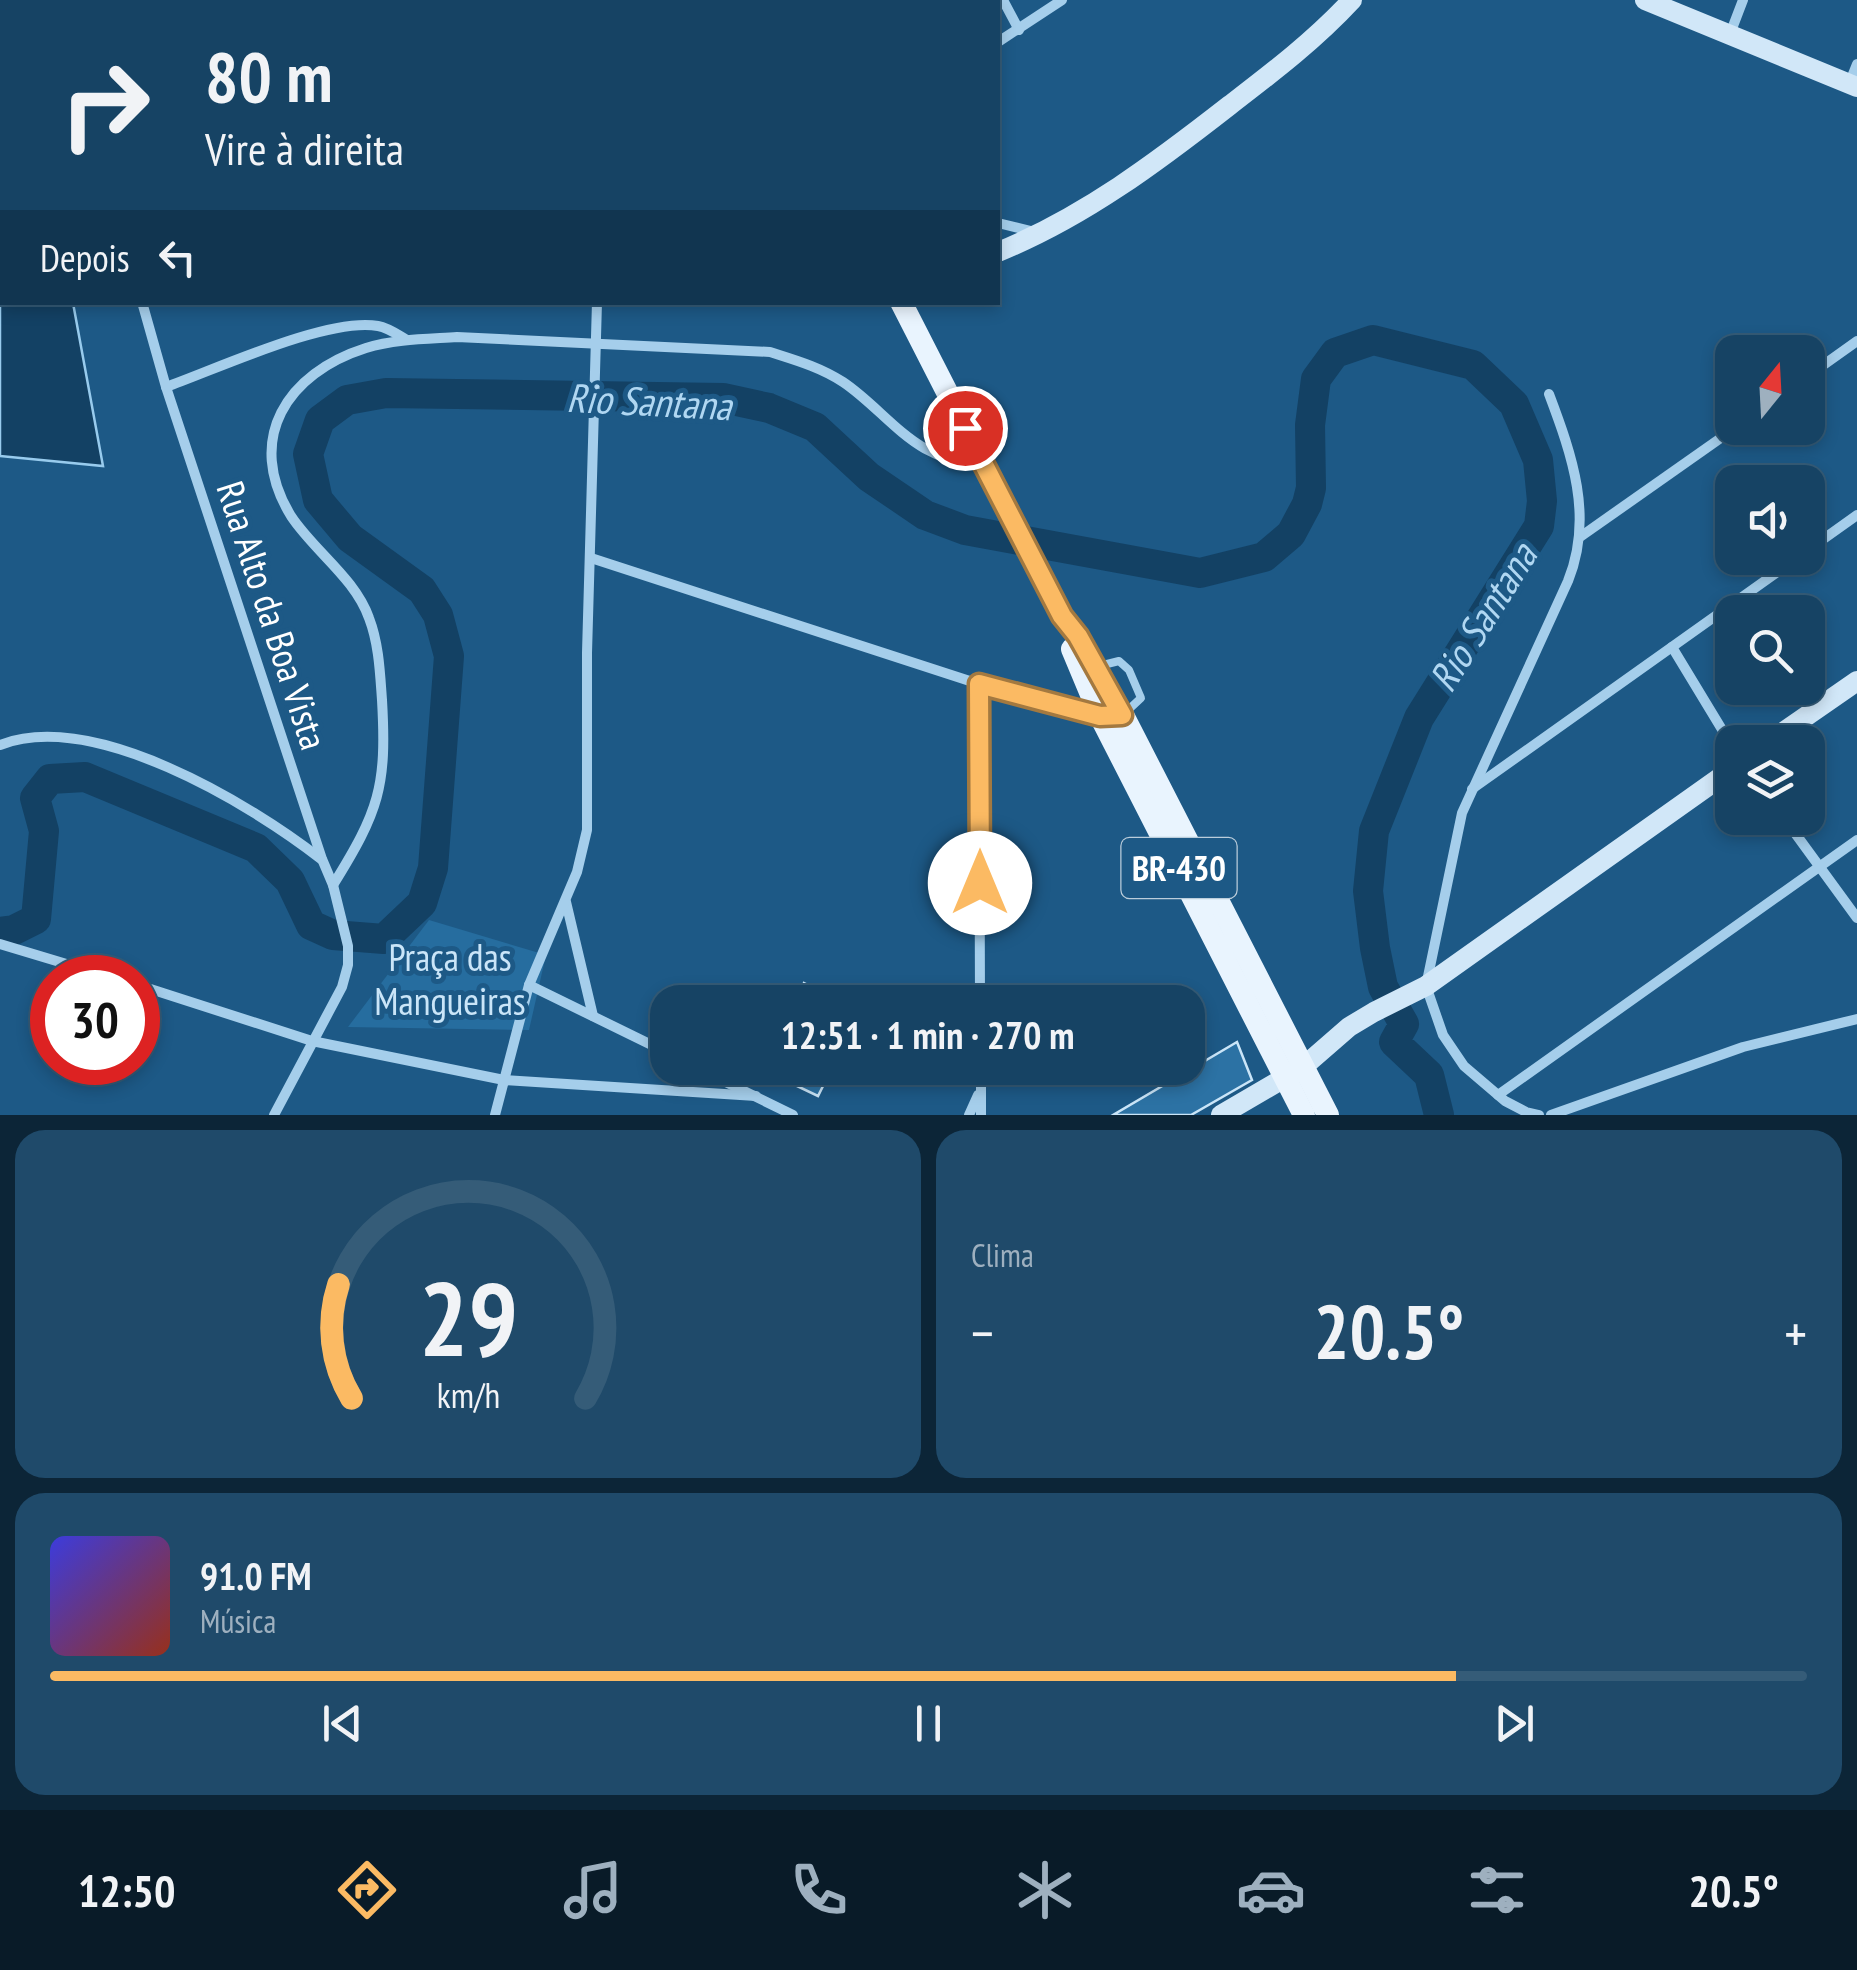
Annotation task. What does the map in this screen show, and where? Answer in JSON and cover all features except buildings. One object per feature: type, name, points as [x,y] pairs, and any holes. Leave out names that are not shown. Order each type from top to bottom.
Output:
[{"type":"main road","name":"BR-430","points":[[904,305],[1294,1071],[1328,1115]]},
{"type":"main road","name":"BR-430","points":[[1294,1071],[1304,1115]]},
{"type":"street","points":[[1003,0],[1020,30]]},
{"type":"street","points":[[1000,251],[1041,234],[1120,187],[1305,47],[1352,0]]},
{"type":"street","points":[[1645,0],[1854,78]]},
{"type":"street","points":[[1730,34],[1743,0]]},
{"type":"street","points":[[1000,41],[1062,1]]},
{"type":"street","points":[[1000,223],[1041,234]]},
{"type":"street","name":"Rua Alto da Boa Vista","points":[[143,305],[166,387],[333,885],[348,946],[342,987],[312,1041]]},
{"type":"street","points":[[495,1115],[529,985],[583,854],[597,305]]},
{"type":"street","points":[[166,387],[331,331],[379,326],[407,340]]},
{"type":"street","points":[[333,885],[364,837],[382,785],[384,733],[376,642],[368,614],[292,517],[270,466],[272,435],[284,404],[306,381],[366,348],[407,340],[456,338],[770,352],[843,382],[925,450],[962,463],[981,460]]},
{"type":"street","points":[[1825,364],[1857,341]]},
{"type":"street","points":[[1539,1115],[1518,1110],[1464,1066],[1436,1019],[1426,986],[1455,839],[1471,789],[1568,581],[1580,537],[1575,473],[1549,394]]},
{"type":"street","points":[[1580,537],[1715,442]]},
{"type":"street","points":[[1825,538],[1857,515]]},
{"type":"street","points":[[591,558],[979,684],[1111,716]]},
{"type":"street","points":[[1471,789],[1774,575]]},
{"type":"street","points":[[1672,647],[1719,725]]},
{"type":"street","points":[[1794,725],[1857,680]]},
{"type":"street","points":[[979,684],[980,985]]},
{"type":"street","points":[[0,746],[12,741],[64,739],[92,741],[134,754],[193,779],[322,859]]},
{"type":"street","points":[[1221,1115],[1294,1071],[1350,1027],[1426,986],[1715,781]]},
{"type":"street","points":[[1796,835],[1857,918]]},
{"type":"street","points":[[1498,1095],[1857,840]]},
{"type":"street","points":[[566,901],[593,1016]]},
{"type":"street","points":[[0,944],[37,955]]},
{"type":"street","points":[[529,985],[650,1044]]},
{"type":"street","points":[[160,993],[312,1041],[504,1080],[756,1096]]},
{"type":"street","points":[[1551,1115],[1743,1047],[1857,1018]]},
{"type":"street","points":[[274,1115],[312,1041]]},
{"type":"street","points":[[733,1085],[792,1115]]},
{"type":"street","points":[[981,1085],[981,1115]]},
{"type":"street","points":[[969,1115],[981,1089]]},
{"type":"lane","points":[[1089,670],[1118,661],[1129,670],[1141,698],[1111,716]]},
{"type":"green space","name":"Praça das Mangueiras","points":[[429,920],[546,955],[529,1030],[348,1027]]},
{"type":"shaded area","points":[[0,305],[73,305],[103,466],[0,456]]},
{"type":"waterway","name":"Rio Santana","points":[[0,932],[36,919],[44,831],[35,798],[50,779],[85,777],[256,848],[290,881],[311,925],[333,935],[384,939],[422,903],[433,868],[449,656],[438,615],[422,590],[350,538],[318,500],[308,454],[320,420],[347,400],[386,393],[723,398],[769,408],[815,427],[869,477],[925,515],[965,530],[1200,573],[1264,557],[1291,534],[1311,488],[1310,425],[1316,379],[1335,353],[1373,340],[1473,365],[1514,404],[1538,460],[1542,501],[1539,526],[1419,718],[1374,831],[1368,891],[1375,948],[1383,987],[1404,1024],[1394,1042],[1429,1075],[1439,1115]]},
{"type":"route","points":[[965,428],[1062,616],[1078,636],[1122,715],[1100,716],[979,684],[980,883]]}]
